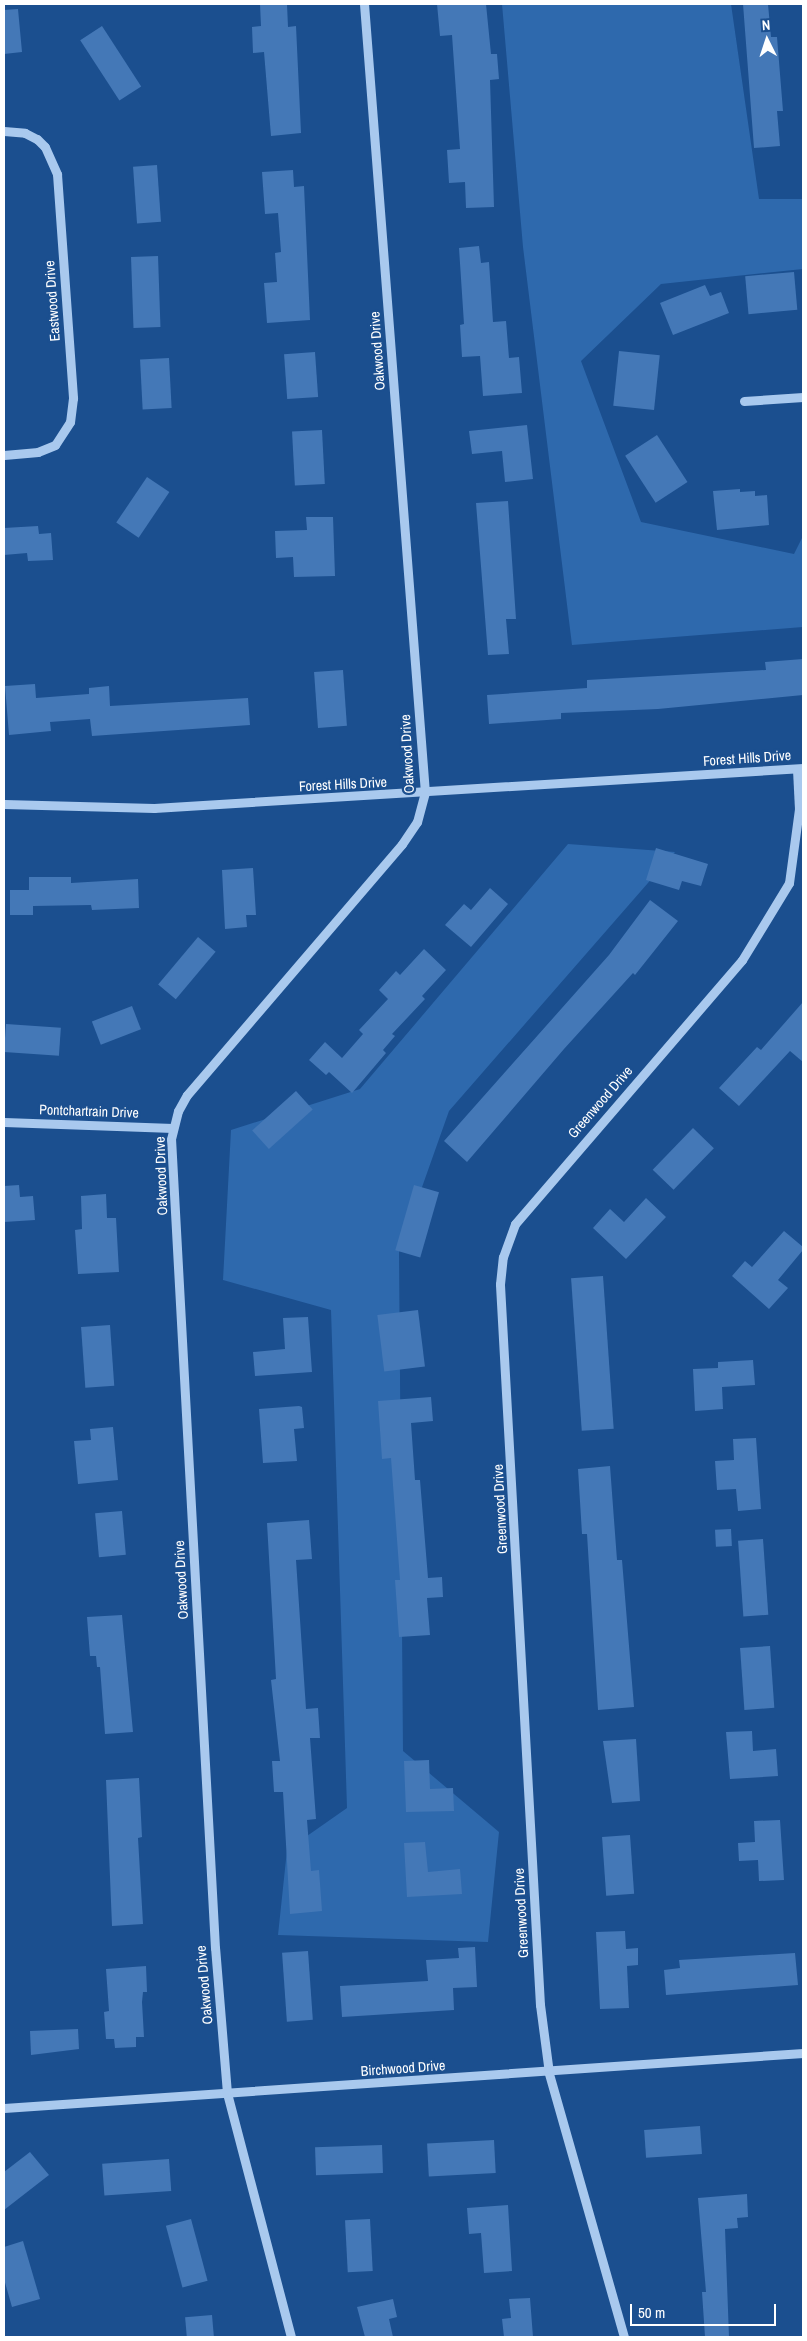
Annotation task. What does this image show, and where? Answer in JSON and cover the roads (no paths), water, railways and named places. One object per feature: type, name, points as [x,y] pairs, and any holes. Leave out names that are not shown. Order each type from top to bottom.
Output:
[{"type":"street","name":"Oakwood Drive","points":[[291,2337],[227,2093],[214,1948],[173,1128],[187,1095],[201,1077],[402,844],[417,822],[425,793],[364,4]]},
{"type":"street","name":"Eastwood Drive","points":[[4,131],[24,133],[37,139],[45,147],[56,174],[73,398],[70,422],[55,445],[38,452],[4,455]]},
{"type":"street","points":[[744,401],[803,397]]},
{"type":"street","name":"Forest Hills Drive","points":[[4,804],[154,808],[800,769]]},
{"type":"street","name":"Greenwood Drive","points":[[624,2337],[549,2072],[540,2005],[500,1284],[503,1257],[515,1224],[742,960],[785,890],[789,882],[796,837],[800,769]]},
{"type":"street","name":"Pontchartrain Drive","points":[[4,1122],[173,1128]]},
{"type":"street","name":"Birchwood Drive","points":[[4,2108],[549,2072],[803,2053]]}]
